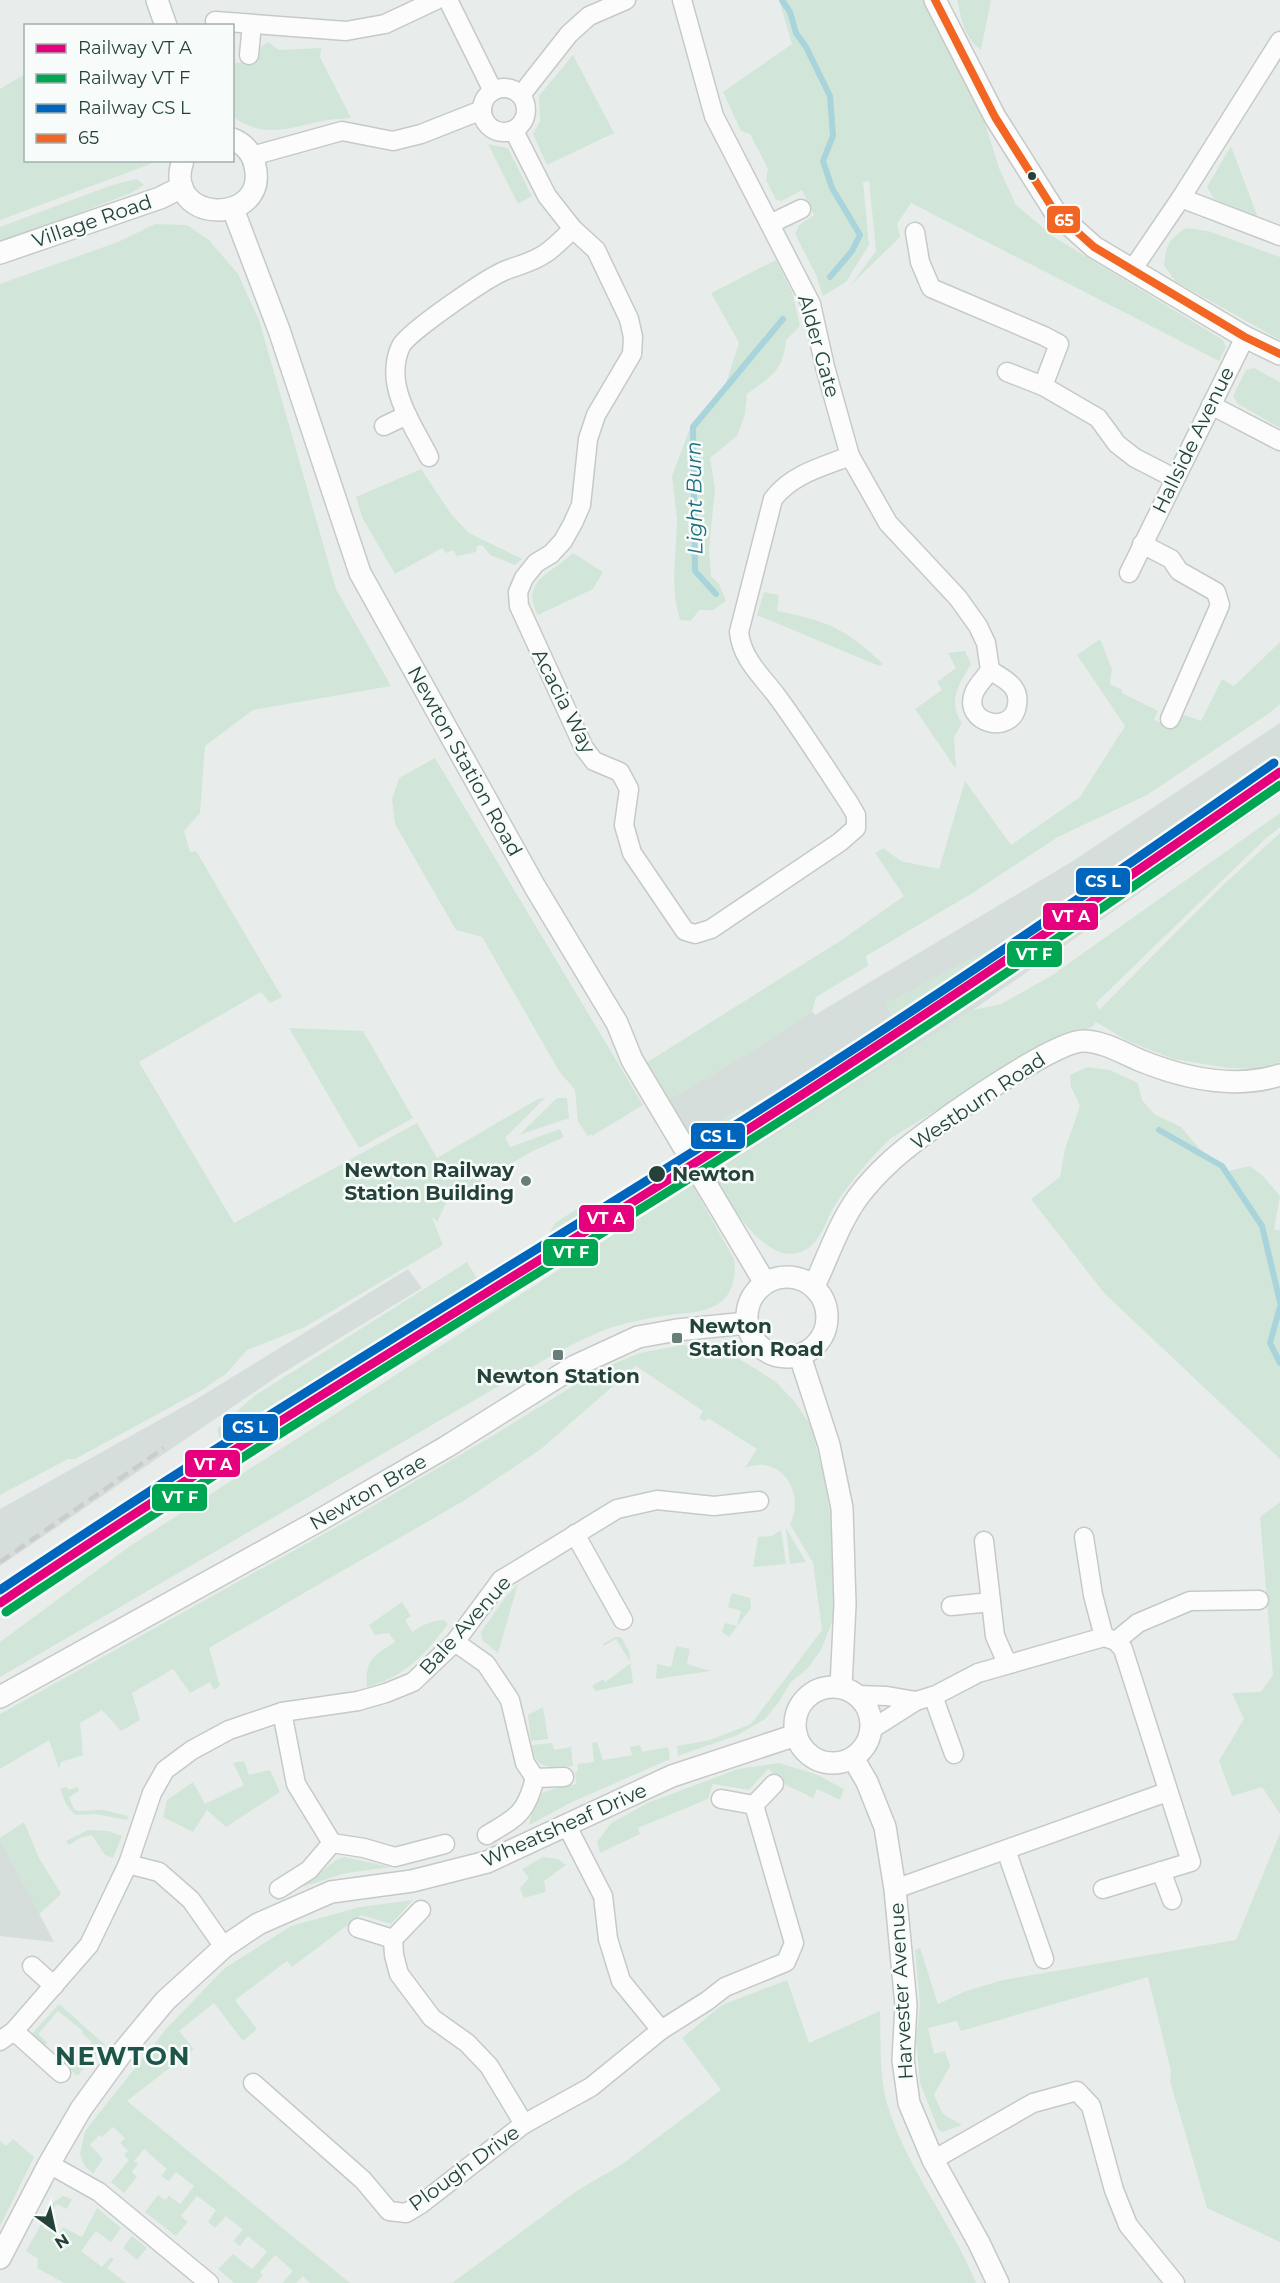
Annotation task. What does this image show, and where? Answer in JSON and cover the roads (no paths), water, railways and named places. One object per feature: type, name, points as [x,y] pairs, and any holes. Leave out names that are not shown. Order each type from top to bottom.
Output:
[{"type":"street","points":[[157,0],[165,24]]},
{"type":"street","points":[[215,21],[346,31],[385,24],[436,0]]},
{"type":"street","points":[[448,0],[493,91]]},
{"type":"street","points":[[521,95],[569,34],[589,16],[626,0]]},
{"type":"street","name":"Alder Gate","points":[[682,0],[714,116],[811,304],[825,367],[850,456],[888,523],[958,598],[978,626],[986,644],[990,670]]},
{"type":"street","points":[[935,0],[995,117],[1055,212],[1094,247],[1245,337],[1280,354]]},
{"type":"street","points":[[249,55],[252,24]]},
{"type":"street","points":[[1131,270],[1181,198],[1280,41]]},
{"type":"street","points":[[508,88],[521,95],[527,110],[525,118],[514,131],[499,132],[483,118],[482,110],[485,99],[493,91],[508,88]]},
{"type":"street","points":[[252,156],[342,131],[393,141],[421,134],[482,110]]},
{"type":"street","name":"Acacia Way","points":[[514,131],[547,196],[573,229],[596,250],[628,319],[633,337],[632,354],[596,415],[588,439],[581,505],[563,541],[551,554],[536,563],[524,578],[518,592],[519,606],[584,748],[594,761],[620,772],[629,789],[624,825],[632,853],[685,931],[695,934],[711,929],[840,842],[856,828],[856,815],[849,802],[775,695],[750,664],[740,646],[739,632],[773,499],[782,487],[796,477],[850,456]]},
{"type":"street","points":[[183,162],[180,176],[182,187],[188,198],[197,206],[209,210],[221,212],[233,209],[243,202],[254,187],[256,168],[246,147],[234,140]]},
{"type":"street","name":"Village Road","points":[[0,253],[160,198],[182,187]]},
{"type":"street","points":[[1181,198],[1280,236]]},
{"type":"street","points":[[770,224],[801,208]]},
{"type":"street","name":"Newton Station Road","points":[[233,209],[279,330],[360,573],[535,887],[617,1023],[632,1060],[765,1283]]},
{"type":"street","points":[[429,457],[407,415],[397,387],[395,365],[401,346],[414,332],[449,307],[503,271],[527,264],[546,253],[573,229]]},
{"type":"street","points":[[915,232],[920,262],[931,288],[1059,344],[1043,386]]},
{"type":"street","name":"Hallside Avenue","points":[[1129,573],[1245,337]]},
{"type":"street","points":[[1007,372],[1043,386],[1098,418],[1117,444],[1135,458],[1174,478]]},
{"type":"street","points":[[1211,405],[1280,441]]},
{"type":"street","points":[[384,426],[407,415]]},
{"type":"street","points":[[1142,544],[1172,558],[1179,571],[1216,592],[1220,606],[1170,719]]},
{"type":"street","name":"Westburn Road","points":[[814,1286],[858,1198],[890,1162],[985,1092],[1060,1046],[1082,1041],[1100,1044],[1148,1064],[1202,1080],[1240,1082],[1280,1075]]},
{"type":"street","points":[[779,1277],[793,1277],[814,1286],[825,1304],[828,1320],[824,1335],[814,1348],[800,1356],[785,1358],[768,1353],[754,1341],[747,1323],[747,1310],[753,1294],[765,1283],[779,1277]]},
{"type":"street","name":"Newton Brae","points":[[0,1697],[318,1521],[446,1447],[575,1366],[638,1337],[677,1330],[747,1323]]},
{"type":"street","points":[[800,1356],[829,1445],[842,1508],[849,1691],[870,1712],[872,1729],[868,1742],[853,1758],[831,1763],[818,1761],[807,1753],[796,1736],[796,1713],[802,1701],[812,1692],[825,1687],[849,1691],[887,1696],[924,1699]]},
{"type":"street","name":"Bale Avenue","points":[[7,2036],[89,1945],[128,1864],[152,1793],[165,1770],[192,1750],[229,1730],[282,1712],[358,1701],[413,1682],[455,1642],[501,1580],[617,1509],[657,1500],[714,1506],[759,1501]]},
{"type":"street","points":[[575,1534],[623,1620]]},
{"type":"street","points":[[1084,1538],[1093,1596],[1110,1639],[1123,1649],[1191,1862],[1103,1889]]},
{"type":"street","points":[[984,1541],[995,1636],[1007,1663]]},
{"type":"street","points":[[872,1729],[924,1699],[978,1673],[1007,1663],[1110,1639],[1138,1623],[1190,1601],[1259,1600]]},
{"type":"street","points":[[951,1606],[991,1602]]},
{"type":"street","points":[[455,1642],[486,1664],[510,1700],[525,1763],[535,1778],[530,1801],[514,1819],[487,1835]]},
{"type":"street","points":[[924,1699],[954,1754]]},
{"type":"street","points":[[282,1712],[296,1784],[332,1843],[364,1848],[395,1857],[445,1844]]},
{"type":"street","name":"Wheatsheaf Drive","points":[[0,2258],[49,2164],[81,2109],[121,2054],[165,2001],[224,1947],[258,1924],[331,1892],[412,1881],[487,1862],[672,1776],[796,1736]]},
{"type":"street","name":"Harvester Avenue","points":[[853,1758],[867,1782],[885,1827],[895,1889],[906,2005],[903,2060],[909,2103],[933,2160],[980,2243],[998,2283]]},
{"type":"street","points":[[535,1778],[564,1777]]},
{"type":"street","points":[[721,1799],[754,1805],[774,1784]]},
{"type":"street","points":[[895,1889],[1167,1792]]},
{"type":"street","name":"Plough Drive","points":[[253,2083],[363,2180],[389,2211],[406,2213],[421,2204],[524,2124],[591,2087],[662,2030],[725,1988],[786,1962],[794,1943],[754,1805]]},
{"type":"street","points":[[567,1826],[603,1896],[608,1939],[621,1981],[662,2030]]},
{"type":"street","points":[[279,1889],[309,1870],[332,1843]]},
{"type":"street","points":[[1006,1851],[1044,1959]]},
{"type":"street","points":[[128,1864],[159,1872],[191,1900],[224,1947]]},
{"type":"street","points":[[1161,1871],[1172,1900]]},
{"type":"street","points":[[421,1910],[393,1939],[394,1956],[399,1974],[432,2018],[467,2043],[489,2066],[524,2124]]},
{"type":"street","points":[[358,1928],[393,1939]]},
{"type":"street","points":[[32,1966],[54,1986]]},
{"type":"street","points":[[7,2036],[61,2073]]},
{"type":"street","points":[[933,2160],[1033,2103],[1077,2091],[1091,2106],[1114,2190],[1128,2225],[1168,2281]]},
{"type":"street","points":[[49,2164],[99,2192],[210,2283]]},
{"type":"waterway","name":"Light Burn","points":[[782,0],[790,12],[796,33],[806,47],[830,96],[833,136],[823,161],[832,188],[860,235],[852,251],[830,277]]},
{"type":"waterway","name":"Light Burn","points":[[716,594],[695,571],[693,427],[783,319]]},
{"type":"waterway","name":"Light Burn","points":[[1159,1130],[1222,1166],[1262,1226],[1280,1302]]},
{"type":"waterway","name":"Light Burn","points":[[1280,1307],[1270,1343],[1280,1363]]},
{"type":"railway","points":[[0,1562],[164,1448]]},
{"type":"place","name":"Newton","points":[[657,1174]]},
{"type":"place","name":"Newton Railway Station Building","points":[[526,1181]]},
{"type":"place","name":"Newton Station Road","points":[[677,1338]]},
{"type":"place","name":"Newton Station","points":[[558,1355]]},
{"type":"district","name":"NEWTON","points":[[123,2056]]}]
